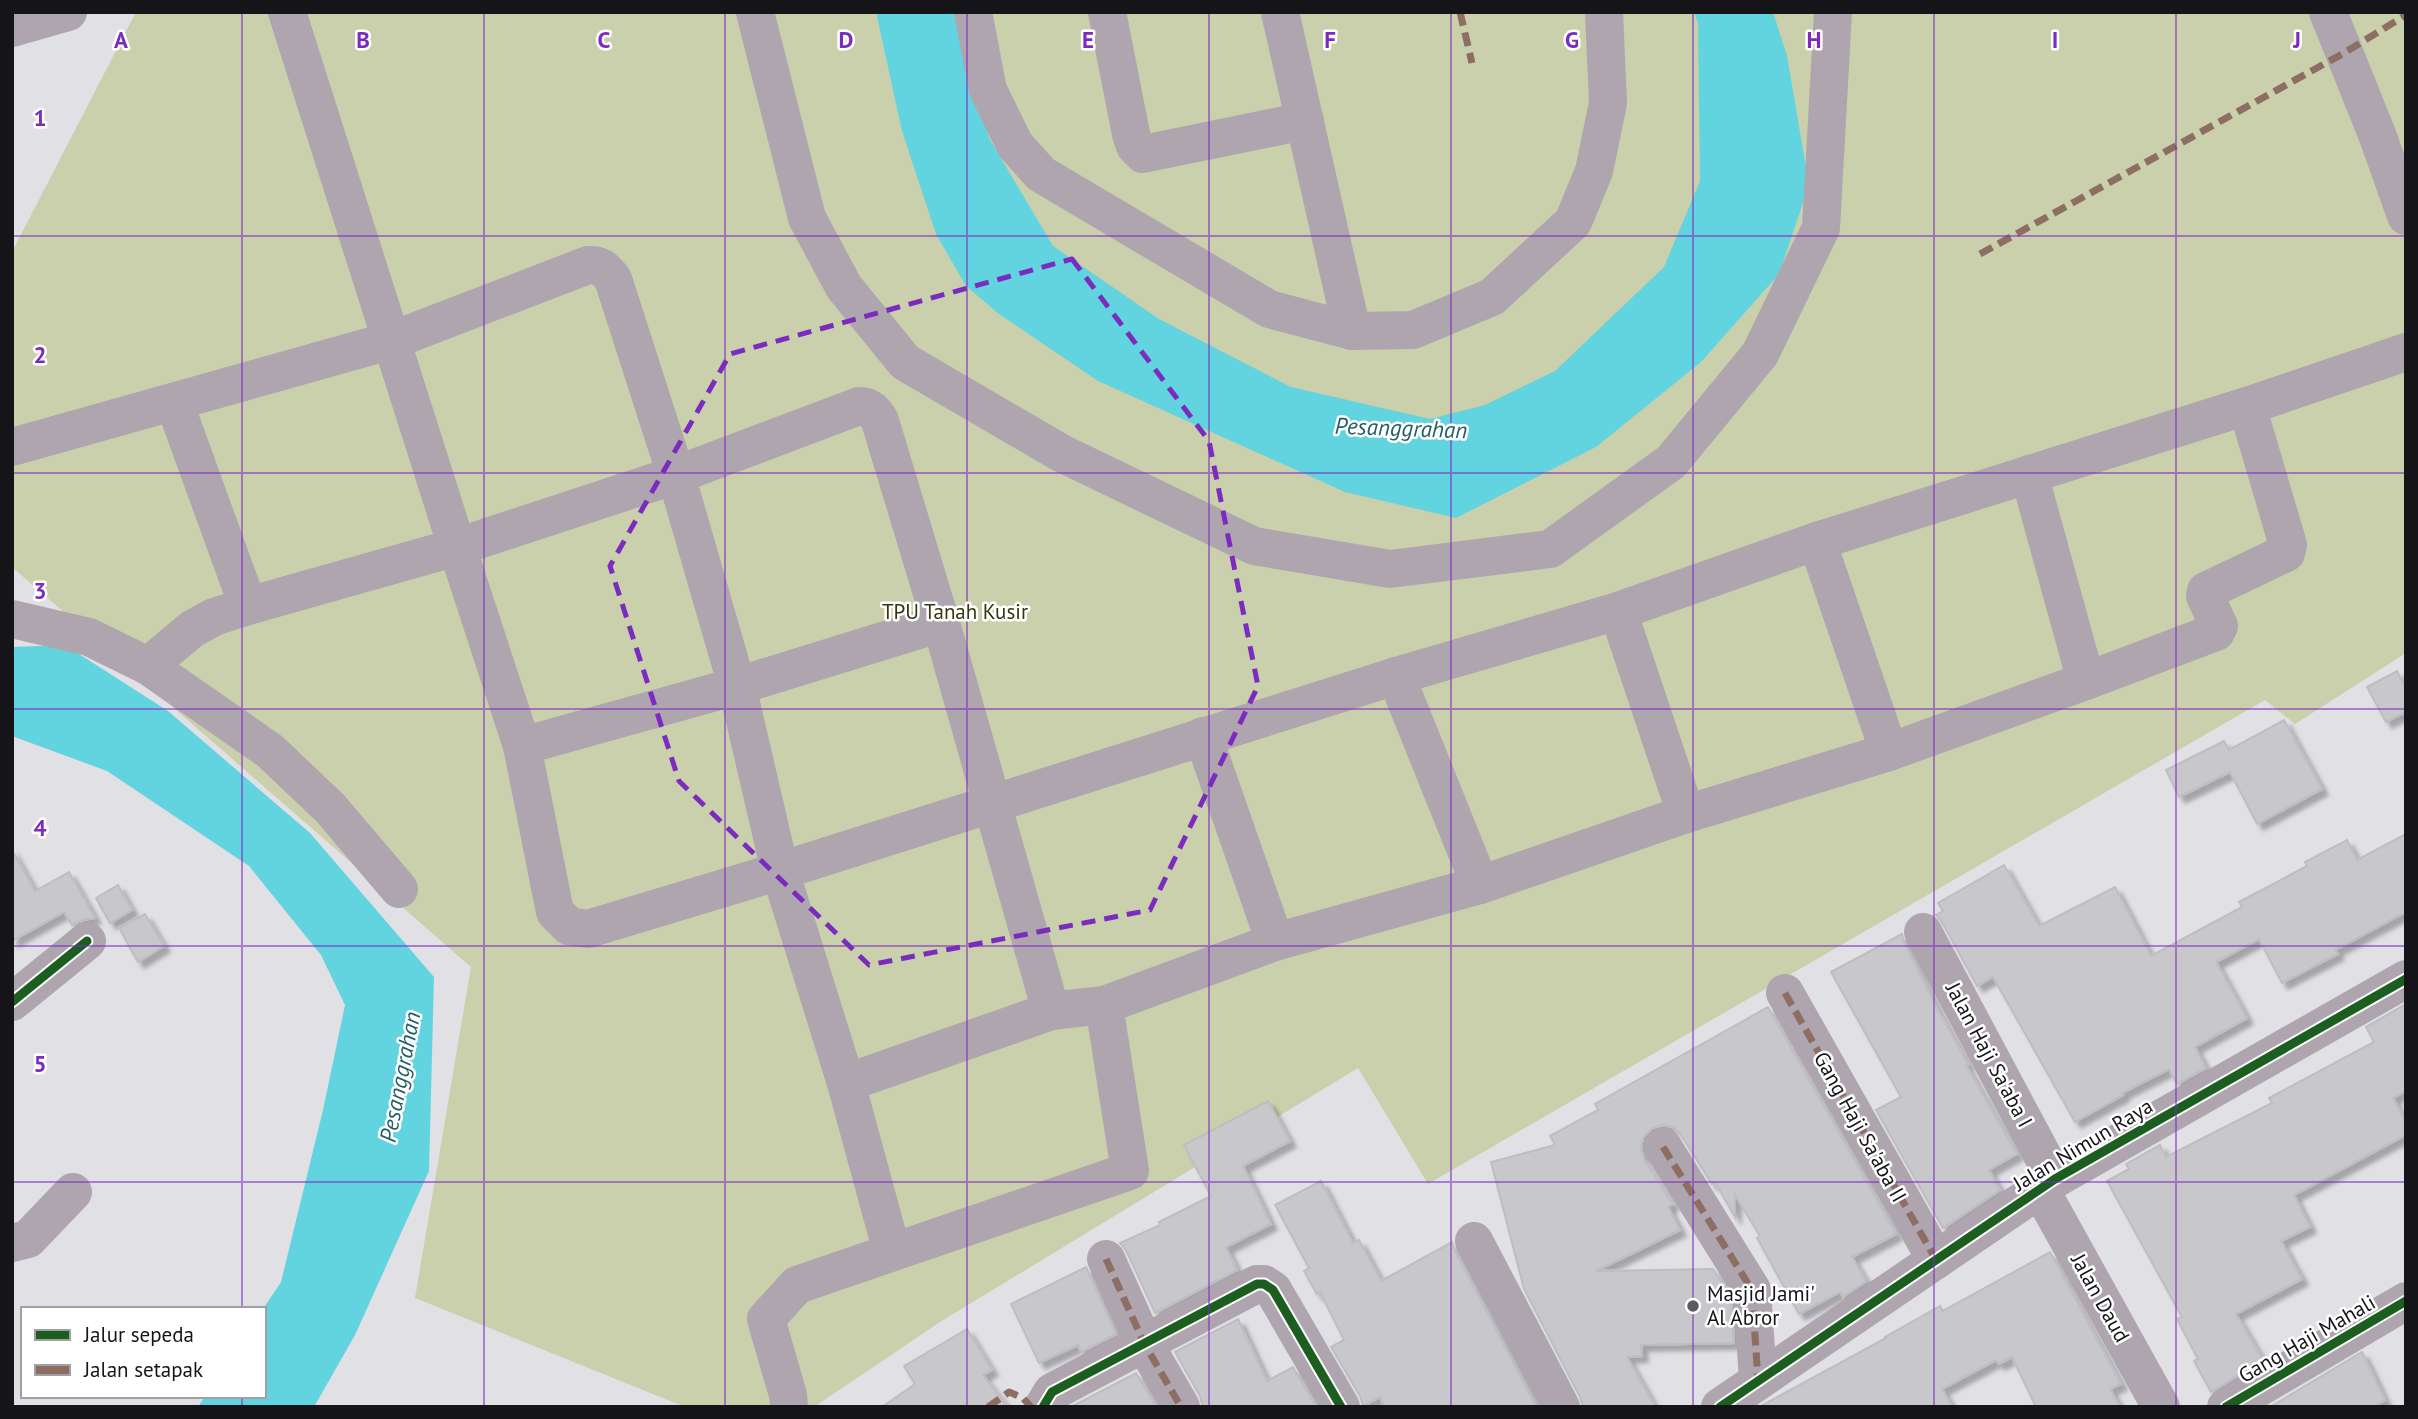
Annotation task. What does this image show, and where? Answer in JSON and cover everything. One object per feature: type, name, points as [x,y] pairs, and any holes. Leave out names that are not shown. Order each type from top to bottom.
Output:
[{"type":"street","points":[[12,27],[68,12]]},
{"type":"street","points":[[287,12],[522,746],[555,912],[569,926],[588,929],[1396,676],[1618,611],[1817,541],[2247,406],[2406,352]]},
{"type":"street","points":[[755,12],[807,218],[844,287],[905,362],[1060,453],[1254,545],[1390,569],[1550,549],[1671,462],[1760,354],[1821,228],[1833,12]]},
{"type":"street","points":[[973,12],[988,90],[1016,145],[1041,174],[1269,309],[1352,331],[1413,330],[1492,297],[1573,222],[1594,171],[1608,103],[1604,12]]},
{"type":"street","points":[[1107,12],[1131,134],[1138,151],[1143,154],[1305,121]]},
{"type":"street","points":[[1280,12],[1352,331]]},
{"type":"street","points":[[2328,12],[2392,132],[2406,216]]},
{"type":"street","points":[[12,447],[393,340],[588,265],[598,264],[613,279],[677,475],[737,686],[780,871],[846,1083],[892,1252]]},
{"type":"street","points":[[174,402],[248,606]]},
{"type":"street","points":[[148,666],[192,629],[214,617],[457,547],[677,475],[859,406],[871,409],[880,421],[942,623],[1051,1011]]},
{"type":"street","points":[[846,1083],[1051,1011],[1104,1005],[1275,942],[1480,885],[1686,814],[1889,752],[2218,631],[2219,626],[2205,596],[2206,591],[2286,553],[2288,545],[2247,406]]},
{"type":"street","points":[[2028,474],[2086,681]]},
{"type":"street","points":[[1817,541],[1889,752]]},
{"type":"street","points":[[1618,611],[1686,814]]},
{"type":"street","points":[[12,619],[89,637],[148,666],[270,751],[330,808],[399,889]]},
{"type":"street","points":[[522,746],[737,686],[942,623]]},
{"type":"street","points":[[1396,676],[1480,885]]},
{"type":"street","points":[[1203,736],[1275,942]]},
{"type":"street","name":"Jalan Haji Sa'aba I","points":[[1923,932],[2048,1184]]},
{"type":"street","points":[[12,1002],[87,941]]},
{"type":"street","name":"Jalan Nimun Raya","points":[[1737,1398],[2048,1184],[2406,979]]},
{"type":"street","name":"Gang Haji Sa'aba II","points":[[1785,993],[1936,1260]]},
{"type":"street","points":[[789,1407],[766,1319],[797,1285],[1130,1171],[1104,1005]]},
{"type":"street","points":[[1663,1147],[1752,1290],[1737,1398]]},
{"type":"street","name":"Jalan Daud","points":[[2048,1184],[2161,1407]]},
{"type":"street","points":[[12,1243],[29,1239],[73,1192]]},
{"type":"street","points":[[1474,1241],[1561,1407]]},
{"type":"street","points":[[1106,1259],[1144,1343],[1181,1407]]},
{"type":"street","points":[[1044,1407],[1052,1392],[1250,1287],[1264,1284],[1273,1290],[1341,1407]]},
{"type":"street","name":"Gang Haji Mahali","points":[[2226,1407],[2406,1301]]},
{"type":"highlighted area","points":[[1072,259],[1209,441],[1258,686],[1150,910],[869,965],[679,781],[610,566],[730,354]]},
{"type":"green space","name":"TPU Tanah Kusir","points":[[136,12],[2406,12],[2406,653],[2295,724],[2265,700],[1428,1184],[1358,1068],[940,1322],[814,1407],[685,1407],[415,1298],[471,967],[12,567],[12,252]]},
{"type":"water","name":"Pesanggrahan","points":[[876,12],[957,12],[989,138],[1053,246],[1159,319],[1291,387],[1430,419],[1485,405],[1555,371],[1664,267],[1700,181],[1698,23],[1694,12],[1773,12],[1787,56],[1809,185],[1779,274],[1701,362],[1596,447],[1456,518],[1345,492],[1098,381],[999,314],[966,286],[936,234],[902,131]]},
{"type":"water","name":"Pesanggrahan","points":[[65,645],[168,711],[310,833],[434,977],[429,1171],[355,1335],[314,1407],[198,1407],[204,1398],[266,1398],[264,1307],[281,1282],[323,1110],[345,1005],[321,955],[249,866],[107,771],[12,736],[12,647]]},
{"type":"building","points":[[2397,671],[2406,689],[2406,712],[2386,722],[2367,687]]},
{"type":"building","points":[[2284,720],[2322,789],[2257,824],[2230,772],[2179,797],[2166,770],[2224,741],[2229,750]]},
{"type":"building","points":[[2406,834],[2406,912],[2335,950],[2338,954],[2282,983],[2259,939],[2216,962],[2247,1018],[2195,1047],[2206,1068],[2177,1084],[2169,1069],[2122,1093],[2123,1095],[2075,1122],[1993,977],[1977,986],[1936,915],[1943,911],[1938,903],[2004,865],[2039,926],[2115,887],[2151,956],[2242,907],[2239,902],[2307,866],[2305,862],[2347,840],[2357,860]]},
{"type":"building","points":[[12,850],[35,891],[69,872],[95,918],[72,925],[64,912],[12,941]]},
{"type":"building","points":[[118,885],[132,910],[110,923],[96,898]]},
{"type":"building","points":[[145,914],[164,946],[138,962],[119,928]]},
{"type":"building","points":[[1902,934],[1939,1012],[1968,1064],[1966,1065],[2017,1154],[1989,1170],[2000,1190],[1943,1228],[1876,1110],[1901,1097],[1831,972]]},
{"type":"building","points":[[2406,1004],[2406,1091],[2393,1098],[2406,1123],[2406,1135],[2294,1195],[2310,1227],[2281,1241],[2302,1279],[2236,1314],[2263,1360],[2211,1392],[2194,1361],[2198,1359],[2177,1319],[2182,1317],[2107,1181],[2129,1169],[2126,1164],[2160,1145],[2166,1157],[2272,1103],[2269,1098],[2374,1042],[2366,1027]]},
{"type":"building","points":[[1768,1007],[1896,1234],[1852,1257],[1866,1281],[1843,1297],[1840,1292],[1799,1314],[1757,1238],[1760,1236],[1735,1195],[1735,1217],[1715,1182],[1712,1184],[1681,1135],[1673,1127],[1663,1125],[1652,1128],[1643,1137],[1641,1148],[1644,1159],[1673,1204],[1668,1207],[1680,1230],[1596,1271],[1713,1269],[1731,1297],[1734,1343],[1641,1345],[1642,1356],[1627,1357],[1655,1407],[1583,1407],[1524,1289],[1491,1162],[1555,1145],[1550,1136],[1598,1110],[1595,1104]]},
{"type":"building","points":[[1268,1101],[1290,1141],[1243,1166],[1271,1224],[1226,1247],[1237,1270],[1155,1313],[1126,1250],[1120,1243],[1160,1225],[1159,1222],[1211,1196],[1184,1145]]},
{"type":"building","points":[[1321,1181],[1353,1243],[1359,1240],[1381,1281],[1452,1242],[1536,1407],[1385,1407],[1380,1397],[1363,1406],[1360,1396],[1331,1347],[1344,1340],[1320,1292],[1317,1294],[1304,1271],[1309,1268],[1275,1205]]},
{"type":"building","points":[[2050,1252],[2121,1384],[2110,1389],[2120,1407],[2036,1407],[2012,1357],[1999,1364],[1996,1360],[1942,1389],[1952,1407],[1759,1407],[1940,1306],[1943,1311]]},
{"type":"building","points":[[1086,1267],[1116,1334],[1081,1352],[1078,1345],[1039,1363],[1011,1304]]},
{"type":"building","points":[[1238,1319],[1267,1381],[1293,1367],[1316,1407],[1203,1407],[1200,1396],[1175,1352]]},
{"type":"building","points":[[967,1329],[992,1370],[983,1375],[1008,1407],[882,1407],[915,1384],[904,1366]]},
{"type":"building","points":[[2362,1352],[2385,1400],[2372,1407],[2270,1407]]},
{"type":"building","points":[[1136,1373],[1156,1407],[1071,1407]]},
{"type":"marked path","points":[[1460,12],[1472,63]]},
{"type":"marked path","points":[[1980,254],[2344,53],[2406,15]]},
{"type":"marked path","points":[[1785,993],[1936,1260]]},
{"type":"marked path","points":[[1663,1147],[1752,1290],[1758,1380]]},
{"type":"marked path","points":[[1106,1259],[1144,1343],[1181,1407]]},
{"type":"marked path","points":[[988,1407],[1009,1392],[1023,1398],[1031,1407]]},
{"type":"cycle path","points":[[12,1002],[87,941]]},
{"type":"cycle path","points":[[1720,1407],[2055,1179],[2406,979]]},
{"type":"cycle path","points":[[1043,1407],[1052,1392],[1257,1284],[1264,1284],[1273,1290],[1341,1407]]},
{"type":"cycle path","points":[[2226,1407],[2406,1301]]},
{"type":"place","name":"Masjid Jami' Al Abror","points":[[1693,1306]]}]
